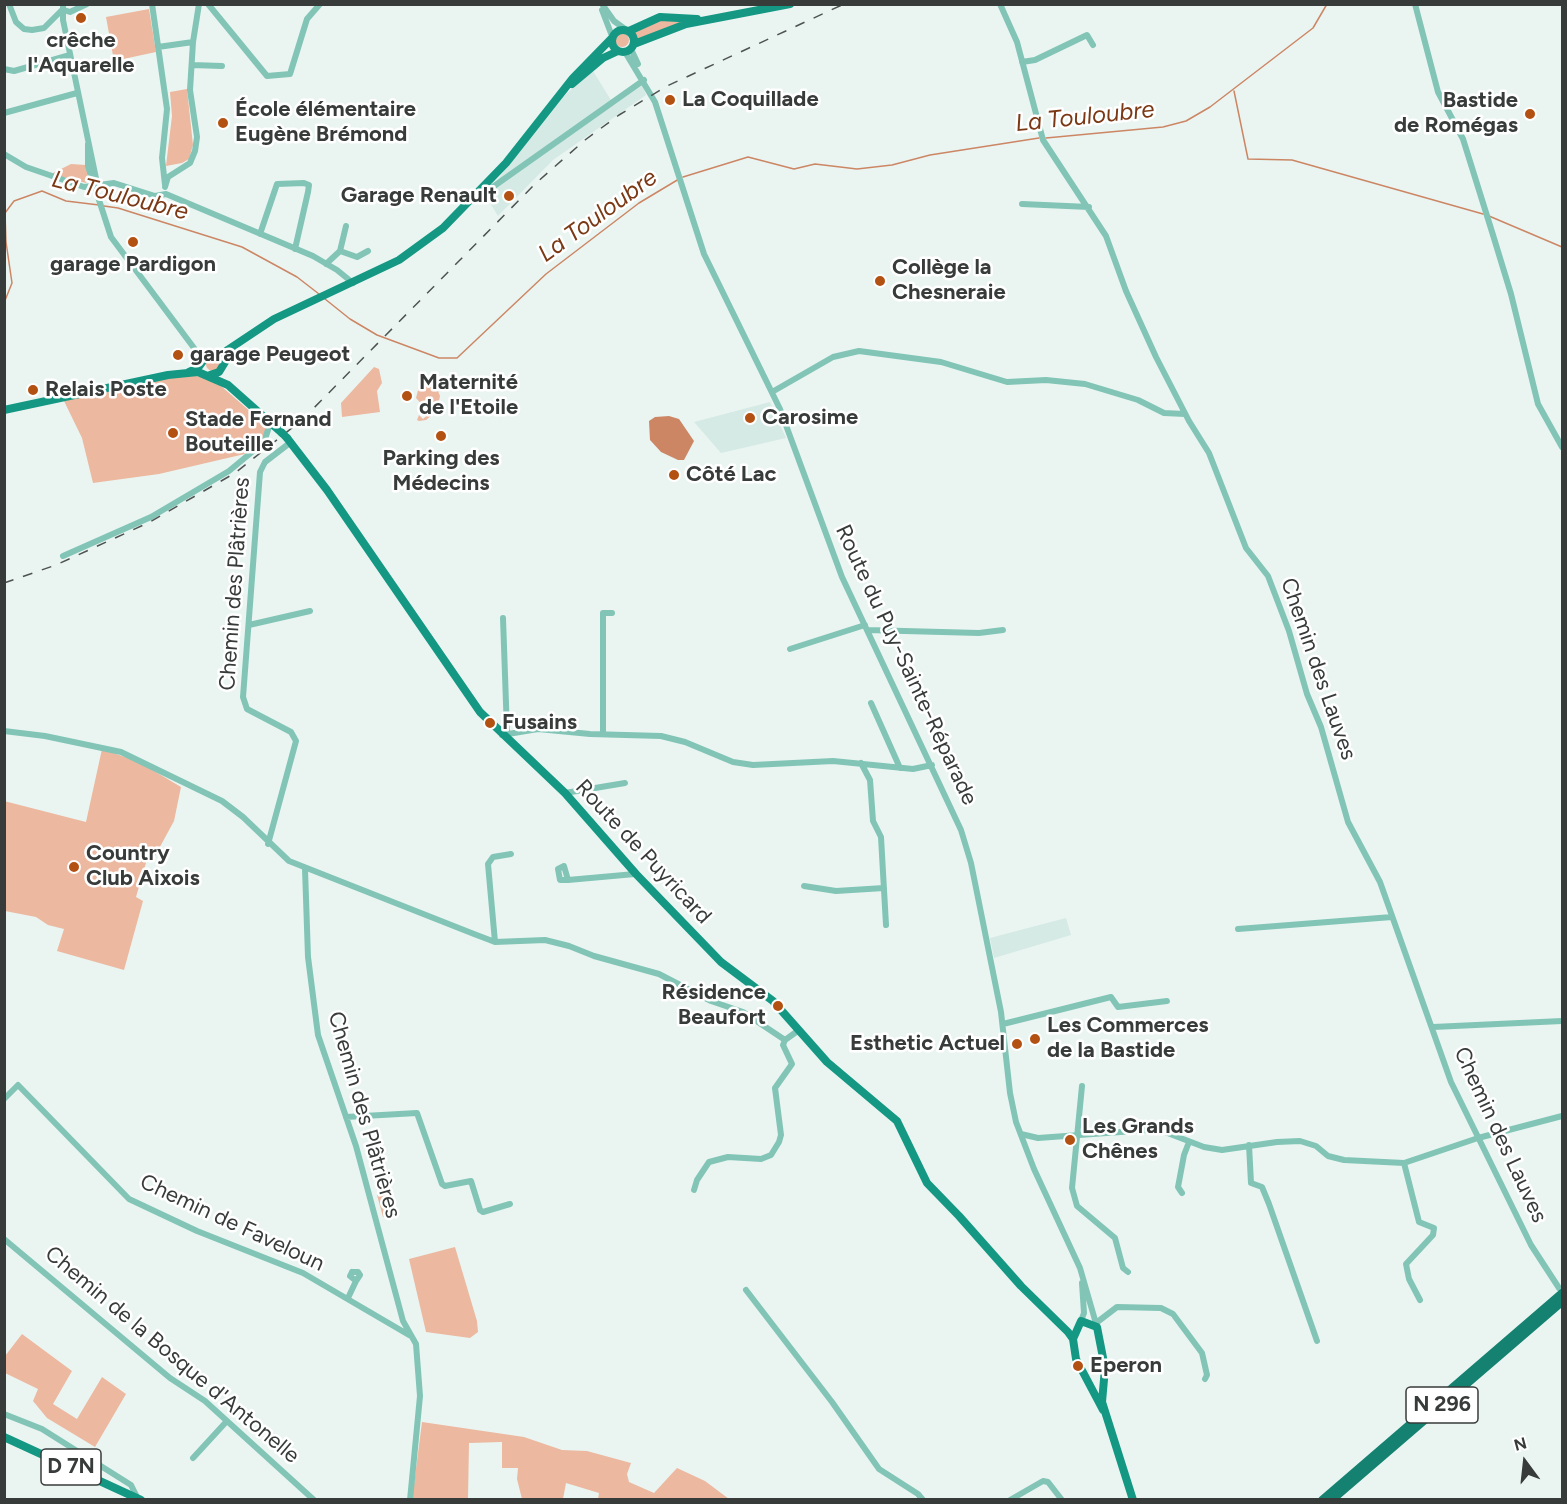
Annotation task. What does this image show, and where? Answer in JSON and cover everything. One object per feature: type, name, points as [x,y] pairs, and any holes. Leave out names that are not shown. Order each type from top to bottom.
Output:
[{"type":"highway","name":"N 296","points":[[1322,1500],[1561,1290]]},
{"type":"highway","name":"N 296","points":[[1332,1500],[1563,1302]]},
{"type":"main road","points":[[560,95],[603,58],[678,27],[790,4]]},
{"type":"main road","points":[[189,372],[213,354],[240,343],[274,319],[353,283],[413,250],[467,205],[506,163],[590,59],[617,30],[627,30],[665,16],[713,18]]},
{"type":"main road","points":[[627,30],[634,39],[627,49]]},
{"type":"main road","points":[[612,37],[612,44],[627,49]]},
{"type":"main road","points":[[4,410],[189,372],[215,375],[240,343]]},
{"type":"main road","points":[[213,354],[223,366],[229,385]]},
{"type":"main road","points":[[201,363],[208,374]]},
{"type":"main road","name":"Route de Puyricard","points":[[208,374],[229,385],[287,438],[480,712],[505,733],[565,793],[636,874],[721,962],[773,1000],[827,1062],[897,1121],[927,1183],[1073,1340],[1078,1366],[1103,1410],[1131,1500]]},
{"type":"main road","name":"Route de Puyricard","points":[[1054,1317],[1066,1323],[1080,1322],[1097,1325],[1105,1368],[1102,1382],[1103,1410]]},
{"type":"main road","points":[[1073,1340],[1080,1322]]},
{"type":"main road","points":[[1090,1385],[1096,1387],[1102,1382]]},
{"type":"main road","name":"D 7N","points":[[4,1437],[139,1498]]},
{"type":"street","points":[[9,4],[16,22],[32,30],[44,28],[67,9],[87,4]]},
{"type":"street","points":[[152,4],[167,109],[162,158],[166,194]]},
{"type":"street","points":[[165,187],[168,177],[189,163],[195,151],[197,137],[190,90],[193,42],[199,4]]},
{"type":"street","points":[[208,4],[267,76],[290,74],[307,19],[320,4]]},
{"type":"street","points":[[600,4],[614,21],[627,30]]},
{"type":"street","points":[[600,4],[612,37]]},
{"type":"street","name":"Chemin des Lauves","points":[[1000,4],[1017,42],[1043,138],[1106,236],[1126,291],[1185,414],[1209,453],[1246,548],[1268,576],[1289,631],[1307,694],[1321,727],[1348,822],[1354,838],[1375,872],[1451,1082],[1531,1245],[1561,1290]]},
{"type":"street","points":[[1414,4],[1438,92],[1462,139],[1493,235],[1511,294],[1538,404],[1563,447]]},
{"type":"street","points":[[67,9],[64,26],[96,185],[111,237],[194,348],[201,363]]},
{"type":"street","points":[[1022,62],[1035,60],[1087,35],[1093,45]]},
{"type":"street","points":[[158,47],[193,42]]},
{"type":"street","name":"Route du Puy-Sainte-Réparade","points":[[627,49],[651,92]]},
{"type":"street","name":"Route du Puy-Sainte-Réparade","points":[[627,49],[651,92],[704,254],[772,392],[833,555],[961,830],[971,863],[1003,1024],[1010,1093],[1021,1134],[1080,1268],[1097,1325]]},
{"type":"street","points":[[4,69],[14,71],[70,55]]},
{"type":"street","points":[[192,65],[222,66]]},
{"type":"street","points":[[467,205],[644,80]]},
{"type":"street","points":[[4,113],[77,93]]},
{"type":"street","points":[[4,154],[38,172],[84,187],[114,183],[155,196],[166,194],[295,249],[326,264],[353,283]]},
{"type":"street","points":[[506,163],[513,173]]},
{"type":"street","points":[[260,234],[277,184],[304,183],[309,185],[295,249]]},
{"type":"street","points":[[1022,204],[1089,207]]},
{"type":"street","points":[[326,264],[340,251],[346,226]]},
{"type":"street","points":[[340,251],[357,256],[368,251]]},
{"type":"street","points":[[194,348],[213,354]]},
{"type":"street","points":[[772,392],[833,357],[847,353],[871,352],[941,362],[1007,382],[1046,380],[1084,384],[1138,400],[1164,413],[1185,414]]},
{"type":"street","points":[[63,556],[151,516],[229,471],[264,442],[271,421]]},
{"type":"street","name":"Chemin des Plâtrières","points":[[268,844],[296,741],[291,732],[255,715],[244,703],[260,472],[265,462],[287,438]]},
{"type":"street","points":[[249,625],[310,611]]},
{"type":"street","points":[[603,734],[603,613],[612,613]]},
{"type":"street","points":[[503,618],[505,733],[538,729],[673,738],[742,764],[831,761],[923,769],[932,765]]},
{"type":"street","points":[[790,649],[866,627],[979,633],[1003,630]]},
{"type":"street","points":[[871,703],[900,768]]},
{"type":"street","points":[[4,730],[121,752],[222,801],[243,817],[281,856],[305,869],[495,942],[545,940],[659,974],[711,1001],[743,1012],[785,1040]]},
{"type":"street","points":[[861,763],[870,780],[872,818],[881,837],[886,926]]},
{"type":"street","points":[[565,793],[625,783]]},
{"type":"street","points":[[495,942],[488,864],[493,857],[511,854]]},
{"type":"street","name":"Chemin des Plâtrières","points":[[305,869],[308,957],[318,1035],[346,1117],[404,1321],[416,1344],[420,1396],[410,1500]]},
{"type":"street","points":[[568,880],[636,874]]},
{"type":"street","points":[[804,886],[836,891],[884,888]]},
{"type":"street","points":[[1238,929],[1392,917]]},
{"type":"street","points":[[1003,1024],[1111,997],[1119,1007],[1167,1001]]},
{"type":"street","points":[[1433,1027],[1563,1021]]},
{"type":"street","points":[[694,1190],[696,1180],[709,1162],[728,1157],[761,1159],[771,1155],[780,1142],[775,1089],[792,1064],[783,1045],[785,1040],[799,1030]]},
{"type":"street","name":"Chemin de Faveloun","points":[[4,1099],[18,1085],[129,1198],[197,1231],[303,1273],[412,1336]]},
{"type":"street","points":[[1082,1086],[1072,1188],[1077,1206],[1114,1238],[1123,1268],[1128,1272]]},
{"type":"street","points":[[346,1117],[417,1113],[442,1184],[445,1186],[471,1181],[480,1210],[483,1212],[510,1204]]},
{"type":"street","points":[[1021,1134],[1038,1138],[1148,1130],[1165,1132],[1189,1142],[1222,1150],[1249,1145],[1300,1141],[1316,1146],[1328,1156],[1344,1160],[1404,1163],[1478,1138],[1563,1116]]},
{"type":"street","points":[[1027,1152],[1029,1145],[1038,1138]]},
{"type":"street","points":[[1182,1193],[1178,1187],[1189,1142]]},
{"type":"street","points":[[1249,1145],[1251,1184],[1262,1187],[1317,1341]]},
{"type":"street","points":[[1404,1163],[1419,1222],[1434,1228],[1433,1235],[1406,1264],[1409,1279],[1420,1300]]},
{"type":"street","name":"Chemin de la Bosque d'Antonelle","points":[[4,1239],[170,1378],[205,1401],[314,1500]]},
{"type":"street","name":"Route du Puy-Sainte-Réparade","points":[[1080,1268],[1084,1313],[1080,1322]]},
{"type":"street","points":[[348,1298],[356,1281]]},
{"type":"street","points":[[746,1290],[832,1402],[879,1469],[918,1494],[923,1500]]},
{"type":"street","points":[[1097,1325],[1117,1307],[1161,1308],[1173,1314],[1202,1353],[1207,1374],[1205,1379]]},
{"type":"street","points":[[4,1414],[42,1429],[130,1485],[139,1498]]},
{"type":"street","points":[[193,1458],[226,1422]]},
{"type":"street","points":[[1010,1500],[1043,1480],[1048,1482],[1062,1500]]},
{"type":"shaded area","points":[[149,9],[156,52],[114,61],[106,17]]},
{"type":"shaded area","points":[[661,19],[691,21],[637,39],[634,32]]},
{"type":"shaded area","points":[[619,33],[625,33],[629,40],[625,47],[619,47],[615,43],[615,37]]},
{"type":"shaded area","name":"La Coquillade","points":[[593,71],[614,105],[642,85],[646,95],[553,160],[498,216],[485,195],[566,94]]},
{"type":"shaded area","points":[[187,89],[193,145],[189,159],[166,166],[172,116],[170,92]]},
{"type":"shaded area","points":[[71,164],[86,165],[89,177],[86,183],[51,174]]},
{"type":"shaded area","points":[[213,357],[218,359],[220,364],[218,369],[213,371],[208,369],[206,364],[208,359]]},
{"type":"shaded area","points":[[374,367],[379,369],[382,383],[377,391],[380,412],[342,417],[341,403]]},
{"type":"shaded area","name":"Stade Fernand Bouteille","points":[[185,374],[213,379],[268,427],[265,439],[249,453],[159,474],[93,483],[82,438],[64,401]]},
{"type":"shaded area","points":[[421,379],[434,381],[440,396],[437,411],[426,420],[419,421],[417,420],[419,415],[423,419],[434,409],[430,405],[426,409],[416,398]]},
{"type":"shaded area","points":[[770,402],[786,438],[721,453],[694,422]]},
{"type":"shaded area","points":[[669,416],[679,419],[694,441],[684,460],[678,460],[661,452],[650,440],[649,421],[655,417]]},
{"type":"shaded area","name":"Country Club Aixois","points":[[102,749],[139,762],[181,787],[174,821],[155,856],[148,856],[136,897],[143,901],[124,970],[57,951],[64,929],[48,925],[36,917],[5,911],[4,801],[86,822]]},
{"type":"shaded area","points":[[1066,918],[1071,935],[994,958],[990,938]]},
{"type":"shaded area","points":[[388,1192],[394,1214],[383,1217],[377,1195]]},
{"type":"shaded area","points":[[455,1247],[477,1321],[478,1332],[470,1338],[426,1332],[409,1259]]},
{"type":"shaded area","points":[[22,1334],[72,1371],[53,1404],[77,1419],[102,1377],[126,1394],[95,1447],[47,1418],[33,1401],[38,1389],[5,1373],[5,1356]]},
{"type":"shaded area","points":[[422,1422],[524,1437],[562,1450],[587,1451],[631,1463],[627,1474],[629,1482],[654,1493],[677,1468],[705,1481],[729,1499],[598,1499],[599,1493],[566,1483],[563,1499],[522,1499],[517,1479],[518,1468],[502,1468],[502,1442],[469,1443],[468,1499],[412,1500]]},
{"type":"waterway","name":"La Touloubre","points":[[1046,138],[1163,127],[1186,121],[1210,107],[1313,28],[1327,4]]},
{"type":"waterway","points":[[1234,91],[1248,159],[1292,160],[1483,214]]},
{"type":"waterway","name":"La Touloubre","points":[[683,177],[748,157],[794,169],[815,164],[857,169],[892,165],[930,155],[1039,138]]},
{"type":"waterway","name":"La Touloubre","points":[[325,299],[350,319],[377,335],[439,358],[457,358],[546,274],[639,203],[679,179]]},
{"type":"waterway","name":"La Touloubre","points":[[4,303],[12,283],[6,242],[5,213],[14,201],[42,191],[66,201],[99,205]]},
{"type":"waterway","name":"La Touloubre","points":[[104,206],[118,208],[242,247],[297,277],[319,294]]},
{"type":"waterway","points":[[1489,216],[1562,247]]},
{"type":"railway","points":[[4,583],[56,565],[150,522],[235,473],[302,420],[535,184],[585,140],[619,115],[667,86],[844,4]]},
{"type":"place","name":"crêche l'Aquarelle","points":[[81,18]]},
{"type":"place","name":"La Coquillade","points":[[670,100]]},
{"type":"place","name":"Bastide de Romégas","points":[[1530,114]]},
{"type":"place","name":"École élémentaire Eugène Brémond","points":[[223,123]]},
{"type":"place","name":"Garage Renault","points":[[509,196]]},
{"type":"place","name":"garage Pardigon","points":[[133,242]]},
{"type":"place","name":"Collège la Chesneraie","points":[[880,281]]},
{"type":"place","name":"garage Peugeot","points":[[178,355]]},
{"type":"place","name":"Relais Poste","points":[[33,390]]},
{"type":"place","name":"Maternité de l'Etoile","points":[[407,396]]},
{"type":"place","name":"Carosime","points":[[750,418]]},
{"type":"place","name":"Stade Fernand Bouteille","points":[[173,433]]},
{"type":"place","name":"Parking des Médecins","points":[[441,436]]},
{"type":"place","name":"Côté Lac","points":[[674,475]]},
{"type":"place","name":"Fusains","points":[[490,723]]},
{"type":"place","name":"Country Club Aixois","points":[[74,867]]},
{"type":"place","name":"Résidence Beaufort","points":[[778,1006]]},
{"type":"place","name":"Les Commerces de la Bastide","points":[[1035,1039]]},
{"type":"place","name":"Esthetic Actuel","points":[[1017,1044]]},
{"type":"place","name":"Les Grands Chênes","points":[[1070,1140]]},
{"type":"place","name":"Eperon","points":[[1078,1366]]}]
